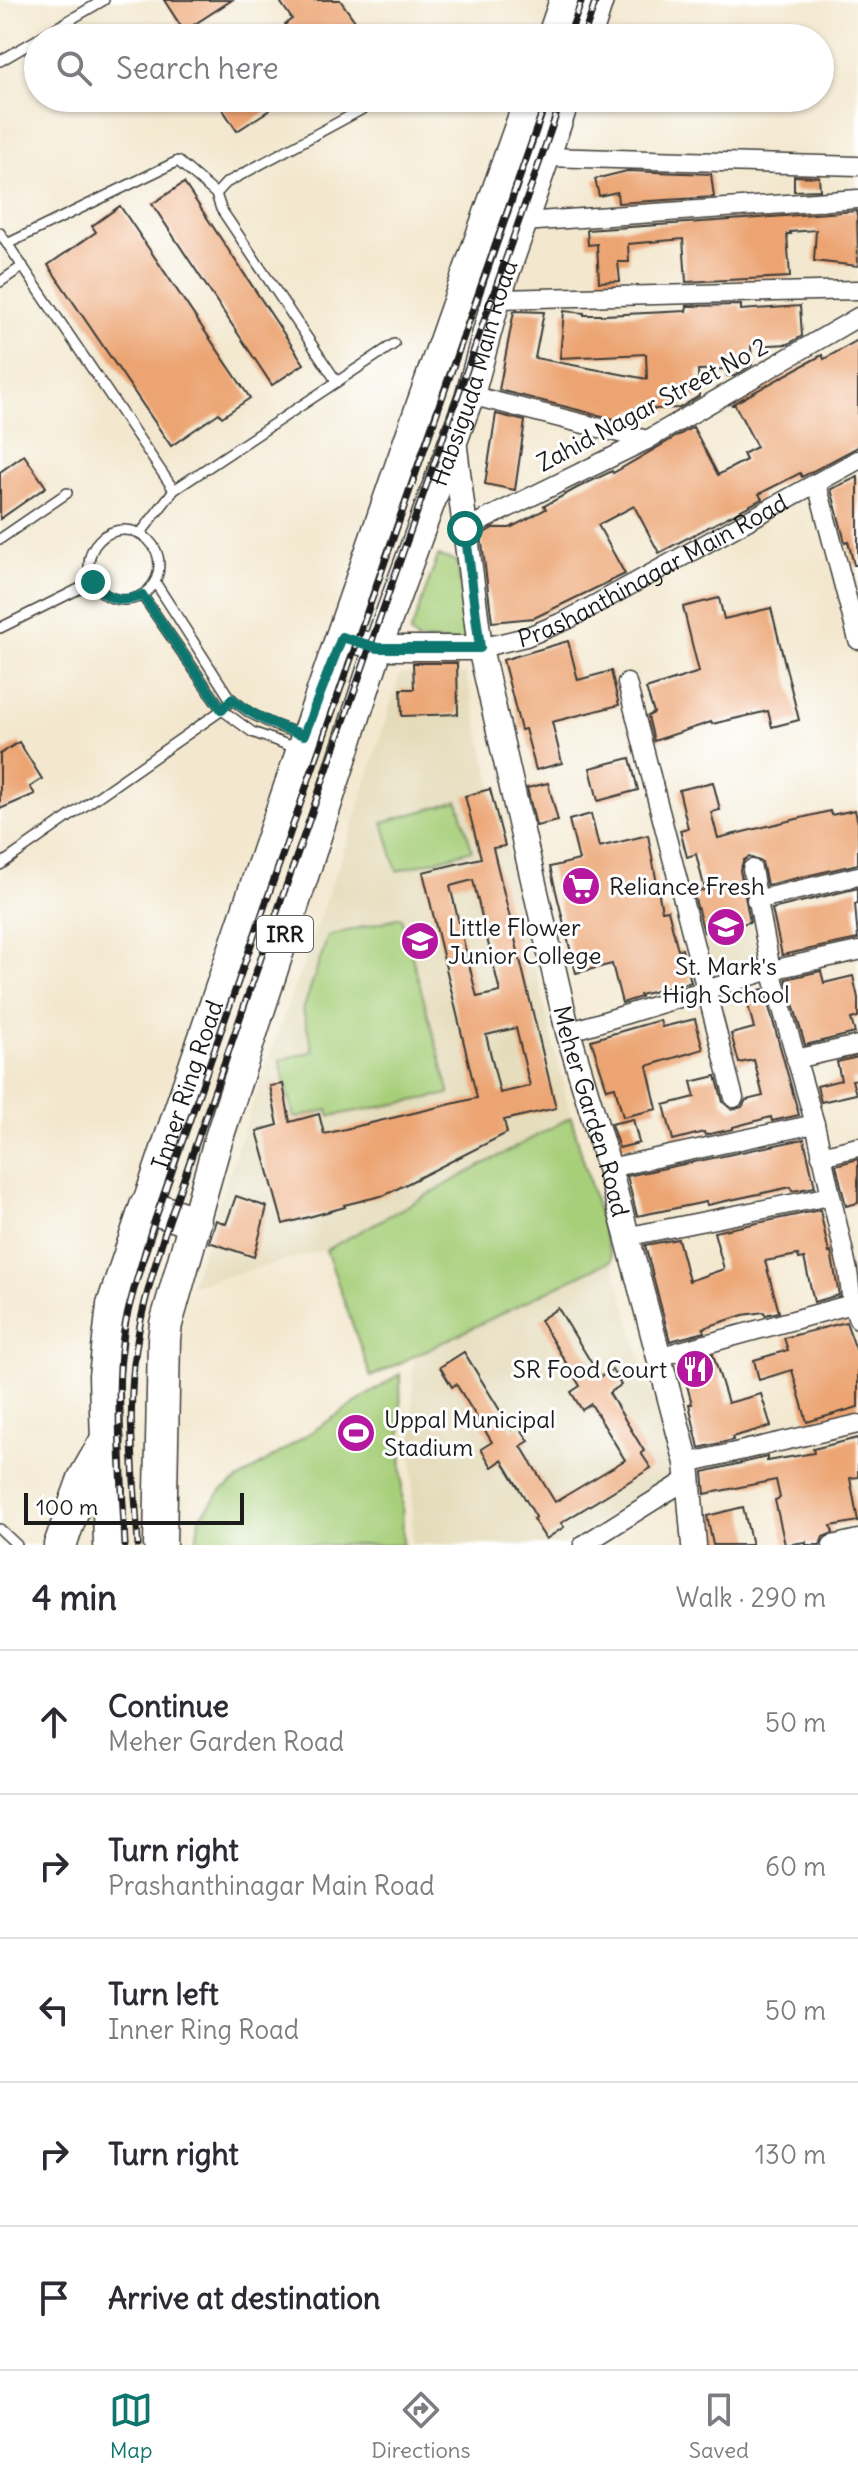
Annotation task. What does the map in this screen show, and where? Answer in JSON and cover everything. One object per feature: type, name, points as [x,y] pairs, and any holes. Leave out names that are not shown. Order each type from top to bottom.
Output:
[{"type":"highway","points":[[146,1206],[195,1222]]},
{"type":"highway","name":"Inner Ring Road","points":[[110,1545],[105,1376],[113,1305],[146,1206]]},
{"type":"highway","name":"Inner Ring Road","points":[[160,1545],[164,1339],[195,1222]]},
{"type":"highway","points":[[60,1545],[84,1479],[107,1439]]},
{"type":"main road","points":[[556,24],[564,0]]},
{"type":"main road","points":[[591,24],[599,0]]},
{"type":"main road","name":"Habsiguda Main Road","points":[[342,637],[524,112]]},
{"type":"main road","name":"Habsiguda Main Road","points":[[378,648],[470,395],[496,299],[561,112]]},
{"type":"main road","name":"Meher Garden Road","points":[[454,440],[480,648],[568,1032],[609,1168],[687,1471],[694,1545]]},
{"type":"main road","name":"Prashanthinagar Main Road","points":[[342,637],[378,648],[480,648]]},
{"type":"main road","name":"Inner Ring Road","points":[[146,1206],[302,742],[342,637]]},
{"type":"main road","name":"Inner Ring Road","points":[[195,1222],[217,1144],[378,648]]},
{"type":"street","points":[[546,157],[858,166]]},
{"type":"street","points":[[523,222],[858,199]]},
{"type":"street","points":[[496,299],[858,290]]},
{"type":"street","name":"Zahid Nagar Street No 2","points":[[465,529],[647,440],[858,317]]},
{"type":"street","points":[[470,395],[647,440]]},
{"type":"street","name":"Prashanthinagar Main Road","points":[[480,648],[526,637],[567,620],[858,460]]},
{"type":"street","points":[[817,484],[858,640]]},
{"type":"street","points":[[627,683],[734,1098]]},
{"type":"street","points":[[658,1357],[855,1311],[853,1271],[830,1196],[815,1124],[771,970],[752,869]]},
{"type":"street","points":[[756,900],[858,876]]},
{"type":"street","points":[[568,1032],[771,970],[858,951]]},
{"type":"street","points":[[796,1059],[858,1045]]},
{"type":"street","points":[[609,1168],[815,1124]]},
{"type":"street","points":[[821,1156],[858,1147]]},
{"type":"street","points":[[625,1237],[830,1196]]},
{"type":"street","points":[[583,1545],[687,1471],[858,1424]]},
{"type":"street","points":[[832,1545],[858,1539]]},
{"type":"lane","points":[[62,24],[104,0]]},
{"type":"lane","points":[[0,61],[24,46]]},
{"type":"lane","points":[[216,194],[226,183],[357,112]]},
{"type":"lane","points":[[7,244],[178,161],[216,194],[221,209],[337,382]]},
{"type":"lane","points":[[0,233],[174,490]]},
{"type":"lane","points":[[0,282],[23,266]]},
{"type":"lane","points":[[140,534],[174,490],[394,344]]},
{"type":"lane","points":[[0,539],[67,493]]},
{"type":"lane","points":[[119,530],[140,534],[156,550],[159,571],[155,582],[142,595],[132,600],[110,597],[93,582],[89,560],[99,540],[119,530]]},
{"type":"lane","points":[[0,628],[93,582]]},
{"type":"lane","points":[[155,582],[232,699],[250,713],[302,742]]},
{"type":"lane","points":[[142,595],[222,710],[252,732],[302,742]]},
{"type":"lane","points":[[0,865],[222,710],[232,699]]},
{"type":"lane","points":[[0,1529],[17,1545]]},
{"type":"shaded area","name":"Little Flower Junior College","points":[[400,674],[466,674],[571,1117],[326,1250],[190,1286],[354,823]]},
{"type":"shaded area","name":"St. Mark's High School","points":[[742,882],[763,966],[715,981],[690,893]]},
{"type":"shaded area","points":[[612,1260],[675,1474],[562,1545],[412,1545],[413,1357]]},
{"type":"green space","points":[[438,556],[457,561],[468,643],[417,640],[410,634]]},
{"type":"green space","points":[[458,801],[472,850],[397,871],[383,822]]},
{"type":"green space","points":[[401,917],[450,1094],[330,1116],[328,1110],[294,1118],[280,1060],[313,1051],[303,1010],[328,936]]},
{"type":"green space","points":[[571,1117],[612,1260],[371,1377],[326,1250]]},
{"type":"green space","name":"Uppal Municipal Stadium","points":[[400,1374],[403,1545],[196,1545],[199,1519],[221,1491]]},
{"type":"building","points":[[164,0],[232,0],[195,24],[179,24]]},
{"type":"building","points":[[279,0],[340,0],[357,24],[285,24],[292,19]]},
{"type":"building","points":[[224,112],[266,112],[237,131]]},
{"type":"building","points":[[627,171],[711,174],[714,197],[618,203],[617,192],[599,196],[595,179]]},
{"type":"building","points":[[794,176],[819,177],[820,190],[794,191]]},
{"type":"building","points":[[184,183],[304,364],[272,385],[152,204]]},
{"type":"building","points":[[120,206],[250,398],[222,417],[219,413],[171,446],[48,265],[96,232],[92,226]]},
{"type":"building","points":[[857,211],[858,266],[814,261],[816,230],[790,232],[787,234],[790,277],[686,282],[683,239],[628,244],[629,262],[618,262],[620,281],[599,282],[597,244],[588,245],[587,230]]},
{"type":"building","points":[[741,305],[741,310],[800,306],[802,336],[788,344],[751,346],[752,365],[734,376],[727,376],[726,369],[698,370],[699,396],[679,408],[632,410],[630,423],[499,390],[514,311],[544,312],[535,358],[647,379],[646,354],[560,358],[564,311],[605,315],[686,311],[687,306]]},
{"type":"building","points":[[858,340],[858,447],[802,477],[800,473],[759,494],[762,499],[659,553],[634,506],[598,525],[625,574],[534,618],[492,622],[481,535],[493,528],[510,528],[546,509],[544,506],[613,473],[693,427],[718,475],[746,460],[743,454],[757,447],[735,405],[731,405],[822,355],[824,359]]},
{"type":"building","points":[[496,414],[525,421],[515,490],[485,484]]},
{"type":"building","points":[[24,455],[46,487],[0,519],[0,472]]},
{"type":"building","points":[[858,477],[858,565],[854,565],[831,489]]},
{"type":"building","points":[[719,598],[724,619],[771,608],[799,720],[772,727],[768,711],[711,722],[654,741],[648,716],[654,713],[646,689],[699,672],[683,607]]},
{"type":"building","points":[[568,641],[578,680],[611,671],[619,705],[552,722],[562,763],[536,770],[525,729],[521,730],[503,660]]},
{"type":"building","points":[[413,663],[457,663],[458,714],[402,716],[401,689],[414,689]]},
{"type":"building","points":[[19,742],[42,779],[30,787],[35,794],[0,809],[0,754]]},
{"type":"building","points":[[630,758],[638,790],[598,801],[590,768]]},
{"type":"building","points":[[713,782],[720,810],[711,812],[718,838],[830,811],[831,815],[855,810],[858,864],[767,885],[762,862],[749,857],[744,860],[740,870],[750,922],[704,932],[693,892],[705,890],[696,854],[687,857],[680,830],[688,828],[679,790]]},
{"type":"building","points":[[548,783],[558,821],[536,826],[527,788]]},
{"type":"building","points":[[490,789],[505,846],[493,848],[556,1108],[504,1120],[507,1133],[385,1195],[283,1224],[257,1131],[278,1125],[270,1086],[283,1084],[290,1122],[319,1114],[324,1134],[477,1098],[423,872],[481,858],[465,796]],"holes":[[[473,880],[500,992],[477,997],[450,886]],[[516,1028],[530,1086],[500,1093],[486,1035]]]},
{"type":"building","points":[[591,814],[599,847],[648,835],[662,911],[668,910],[678,950],[682,949],[691,982],[640,995],[622,1003],[612,964],[576,973],[550,867],[579,860],[569,820]]},
{"type":"building","points":[[858,888],[858,903],[855,904],[858,939],[782,955],[772,909]]},
{"type":"building","points":[[821,971],[824,983],[853,976],[858,998],[858,1017],[851,1019],[855,1033],[805,1045],[786,979]]},
{"type":"building","points":[[764,989],[799,1115],[772,1121],[771,1117],[733,1129],[673,1140],[664,1105],[695,1097],[691,1082],[716,1076],[723,1102],[732,1110],[742,1107],[746,1100],[763,1096],[754,1060],[739,1063],[731,1034],[754,1028],[745,993]]},
{"type":"building","points":[[695,1019],[703,1049],[647,1066],[657,1109],[623,1117],[615,1087],[607,1089],[591,1040],[660,1020],[662,1027]]},
{"type":"building","points":[[858,1057],[858,1079],[852,1080],[856,1094],[821,1102],[817,1086],[841,1080],[837,1062]]},
{"type":"building","points":[[633,1119],[639,1143],[619,1148],[611,1124]]},
{"type":"building","points":[[804,1139],[815,1187],[792,1191],[791,1187],[637,1216],[627,1176]]},
{"type":"building","points":[[858,1159],[858,1203],[846,1206],[836,1165]]},
{"type":"building","points":[[236,1196],[267,1207],[254,1257],[209,1242],[216,1220],[226,1224]]},
{"type":"building","points":[[820,1210],[839,1295],[814,1302],[804,1258],[799,1259],[798,1255],[765,1261],[779,1312],[743,1315],[703,1328],[705,1332],[670,1341],[645,1245],[678,1239],[689,1281],[724,1269],[714,1232]]},
{"type":"building","points":[[558,1308],[600,1377],[612,1370],[621,1385],[609,1393],[651,1468],[561,1523],[564,1527],[546,1539],[502,1460],[492,1467],[481,1449],[492,1442],[456,1384],[452,1387],[440,1367],[464,1352],[512,1430],[519,1426],[529,1441],[521,1446],[555,1502],[625,1460],[591,1404],[582,1410],[571,1392],[580,1386],[540,1320]]},
{"type":"building","points":[[846,1322],[858,1355],[858,1407],[807,1422],[792,1370],[759,1380],[754,1360],[788,1350],[784,1338]]},
{"type":"building","points":[[713,1354],[728,1403],[761,1394],[771,1426],[699,1448],[681,1363]]},
{"type":"building","points":[[858,1438],[858,1477],[850,1478],[858,1521],[831,1526],[833,1533],[823,1537],[820,1545],[806,1545],[806,1542],[785,1545],[775,1500],[780,1498],[776,1480],[705,1494],[703,1472],[767,1457],[767,1461],[814,1453],[813,1449]]},
{"type":"building","points":[[743,1507],[752,1545],[713,1545],[707,1516]]},
{"type":"railway","points":[[573,24],[582,0]]},
{"type":"railway","points":[[588,24],[596,0]]},
{"type":"railway","points":[[125,1545],[119,1400],[121,1352],[129,1306],[151,1231],[542,112]]},
{"type":"railway","points":[[138,1545],[132,1447],[133,1373],[141,1320],[164,1235],[557,112]]},
{"type":"place","name":"Reliance Fresh","points":[[581,886]]},
{"type":"place","name":"St. Mark's High School","points":[[726,927]]},
{"type":"place","name":"Little Flower Junior College","points":[[420,941]]},
{"type":"place","name":"SR Food Court","points":[[695,1369]]},
{"type":"place","name":"Uppal Municipal Stadium","points":[[356,1433]]},
{"type":"route","points":[[93,582],[100,591],[120,600],[132,600],[142,595],[222,710],[232,699],[250,713],[274,725],[304,735],[342,637],[378,648],[480,648],[465,529]]}]
